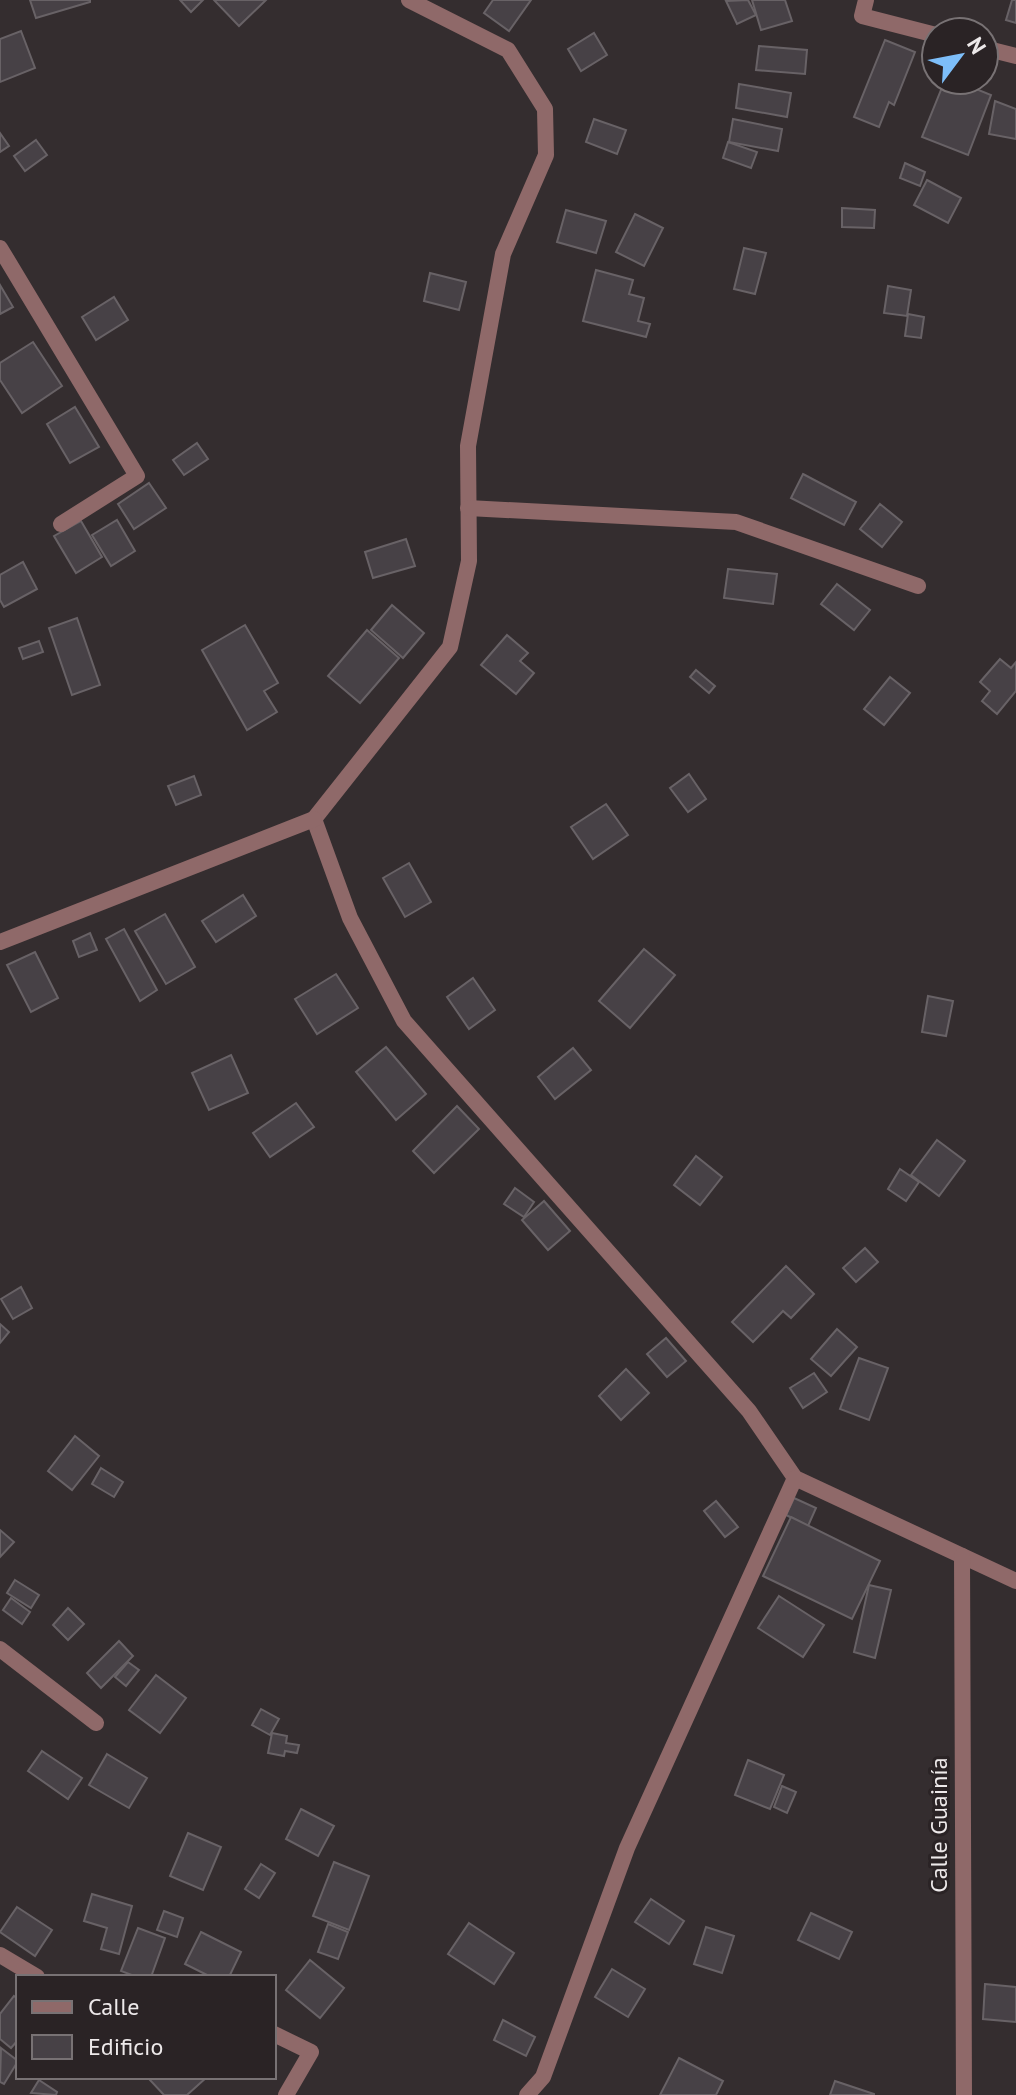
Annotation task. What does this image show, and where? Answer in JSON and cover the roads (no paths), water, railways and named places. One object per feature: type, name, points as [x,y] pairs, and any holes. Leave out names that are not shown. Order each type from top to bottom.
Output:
[{"type":"street","points":[[0,942],[314,819],[450,647],[469,561],[468,446],[503,254],[546,155],[545,109],[508,50],[409,0]]},
{"type":"street","points":[[866,0],[862,16],[920,31]]},
{"type":"street","points":[[0,248],[137,476],[61,524]]},
{"type":"street","points":[[468,508],[736,522],[918,586]]},
{"type":"street","points":[[314,819],[350,918],[404,1021],[749,1411],[795,1478],[1016,1581]]},
{"type":"street","points":[[527,2095],[543,2077],[627,1848],[795,1478]]},
{"type":"street","name":"Calle Guainía","points":[[962,1556],[964,2095]]},
{"type":"street","points":[[0,1649],[96,1723]]},
{"type":"street","points":[[0,1955],[34,1975]]},
{"type":"street","points":[[276,2035],[311,2052],[286,2095]]}]
